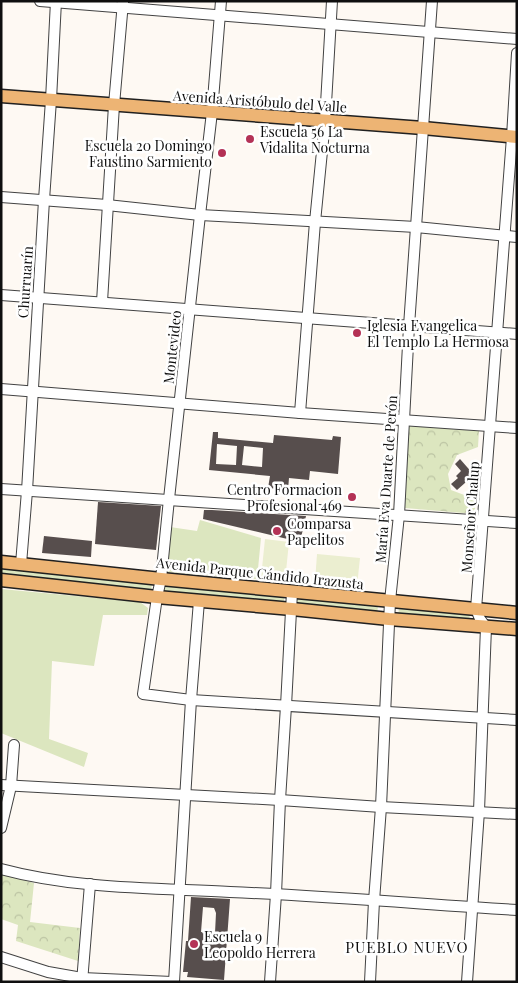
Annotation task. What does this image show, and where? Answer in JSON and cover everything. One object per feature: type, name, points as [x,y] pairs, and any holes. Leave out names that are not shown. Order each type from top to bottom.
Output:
[{"type":"main road","name":"Avenida Aristóbulo del Valle","points":[[1,96],[424,128],[514,137]]},
{"type":"main road","name":"Avenida Parque Cándido Irazusta","points":[[1,562],[517,613]]},
{"type":"main road","points":[[1,580],[199,601],[517,629]]},
{"type":"street","points":[[40,1],[123,4],[220,16],[517,39]]},
{"type":"street","name":"Montevideo","points":[[191,700],[143,694],[161,579],[168,500],[212,112],[221,1]]},
{"type":"street","points":[[300,413],[332,1]]},
{"type":"street","name":"María Eva Duarte de Perón","points":[[370,982],[381,807],[390,601],[399,514],[409,326],[432,1]]},
{"type":"street","name":"Churruarín","points":[[21,564],[56,2]]},
{"type":"street","points":[[102,302],[114,105],[123,4]]},
{"type":"street","name":"Monseñor Chalup","points":[[476,609],[504,236],[514,137],[517,52]]},
{"type":"street","points":[[1,197],[107,205],[200,215],[416,227],[517,237]]},
{"type":"street","points":[[1,295],[517,334]]},
{"type":"street","points":[[1,389],[517,428]]},
{"type":"street","points":[[1,490],[517,522]]},
{"type":"street","points":[[270,982],[292,592]]},
{"type":"street","points":[[1,957],[48,972],[82,980],[173,982],[199,601]]},
{"type":"street","points":[[467,982],[479,811],[486,627],[476,609]]},
{"type":"street","points":[[191,700],[517,720]]},
{"type":"street","points":[[1,826],[6,785],[14,745]]},
{"type":"street","points":[[6,785],[517,814]]},
{"type":"street","points":[[1,869],[55,881],[90,884],[517,910]]},
{"type":"street","points":[[82,980],[90,884]]},
{"type":"green space","points":[[409,426],[479,431],[478,447],[457,455],[448,474],[451,490],[475,499],[475,514],[405,508]]},
{"type":"green space","points":[[200,520],[261,538],[257,579],[165,572],[170,527],[197,531]]},
{"type":"green space","points":[[265,539],[289,542],[285,581],[261,578]]},
{"type":"green space","points":[[317,554],[360,558],[357,586],[315,582]]},
{"type":"green space","points":[[1,568],[152,582],[151,594],[1,581]]},
{"type":"green space","points":[[164,584],[284,594],[284,606],[163,595]]},
{"type":"green space","points":[[1,589],[140,602],[148,608],[147,615],[103,615],[94,666],[52,661],[49,739],[88,753],[84,767],[1,733]]},
{"type":"green space","points":[[297,596],[378,605],[377,616],[296,606]]},
{"type":"green space","points":[[399,606],[470,613],[469,624],[398,619]]},
{"type":"green space","points":[[1,873],[34,883],[30,922],[80,928],[78,961],[16,941],[18,925],[1,919]]},
{"type":"building","points":[[213,432],[218,432],[218,438],[273,443],[274,435],[332,440],[333,436],[341,437],[338,474],[310,471],[309,480],[289,478],[288,490],[268,488],[270,476],[209,470]],"holes":[[[217,444],[237,446],[236,465],[216,464]],[[244,446],[263,448],[262,467],[242,465]]]},
{"type":"building","points":[[460,459],[474,475],[457,490],[451,484],[458,478],[456,476],[461,471],[455,464]]},
{"type":"building","points":[[98,502],[161,506],[156,550],[95,544]]},
{"type":"building","name":"Comparsa Papelitos","points":[[204,510],[306,516],[300,542],[203,519]]},
{"type":"building","points":[[44,536],[92,541],[91,557],[42,553]]},
{"type":"building","points":[[191,897],[230,899],[224,980],[187,977],[188,972],[183,972],[186,941],[188,941]],"holes":[[[203,907],[214,908],[216,913],[215,933],[201,932]]]},
{"type":"place","name":"Escuela 56 La Vidalita Nocturna","points":[[250,139]]},
{"type":"place","name":"Escuela 20 Domingo Faustino Sarmiento","points":[[222,153]]},
{"type":"place","name":"Iglesia Evangelica El Templo La Hermosa","points":[[357,333]]},
{"type":"place","name":"Centro Formacion Profesional 469","points":[[352,497]]},
{"type":"place","name":"Comparsa Papelitos","points":[[277,531]]},
{"type":"place","name":"Escuela 9 Leopoldo Herrera","points":[[194,944]]},
{"type":"district","name":"PUEBLO NUEVO","points":[[407,947]]}]
